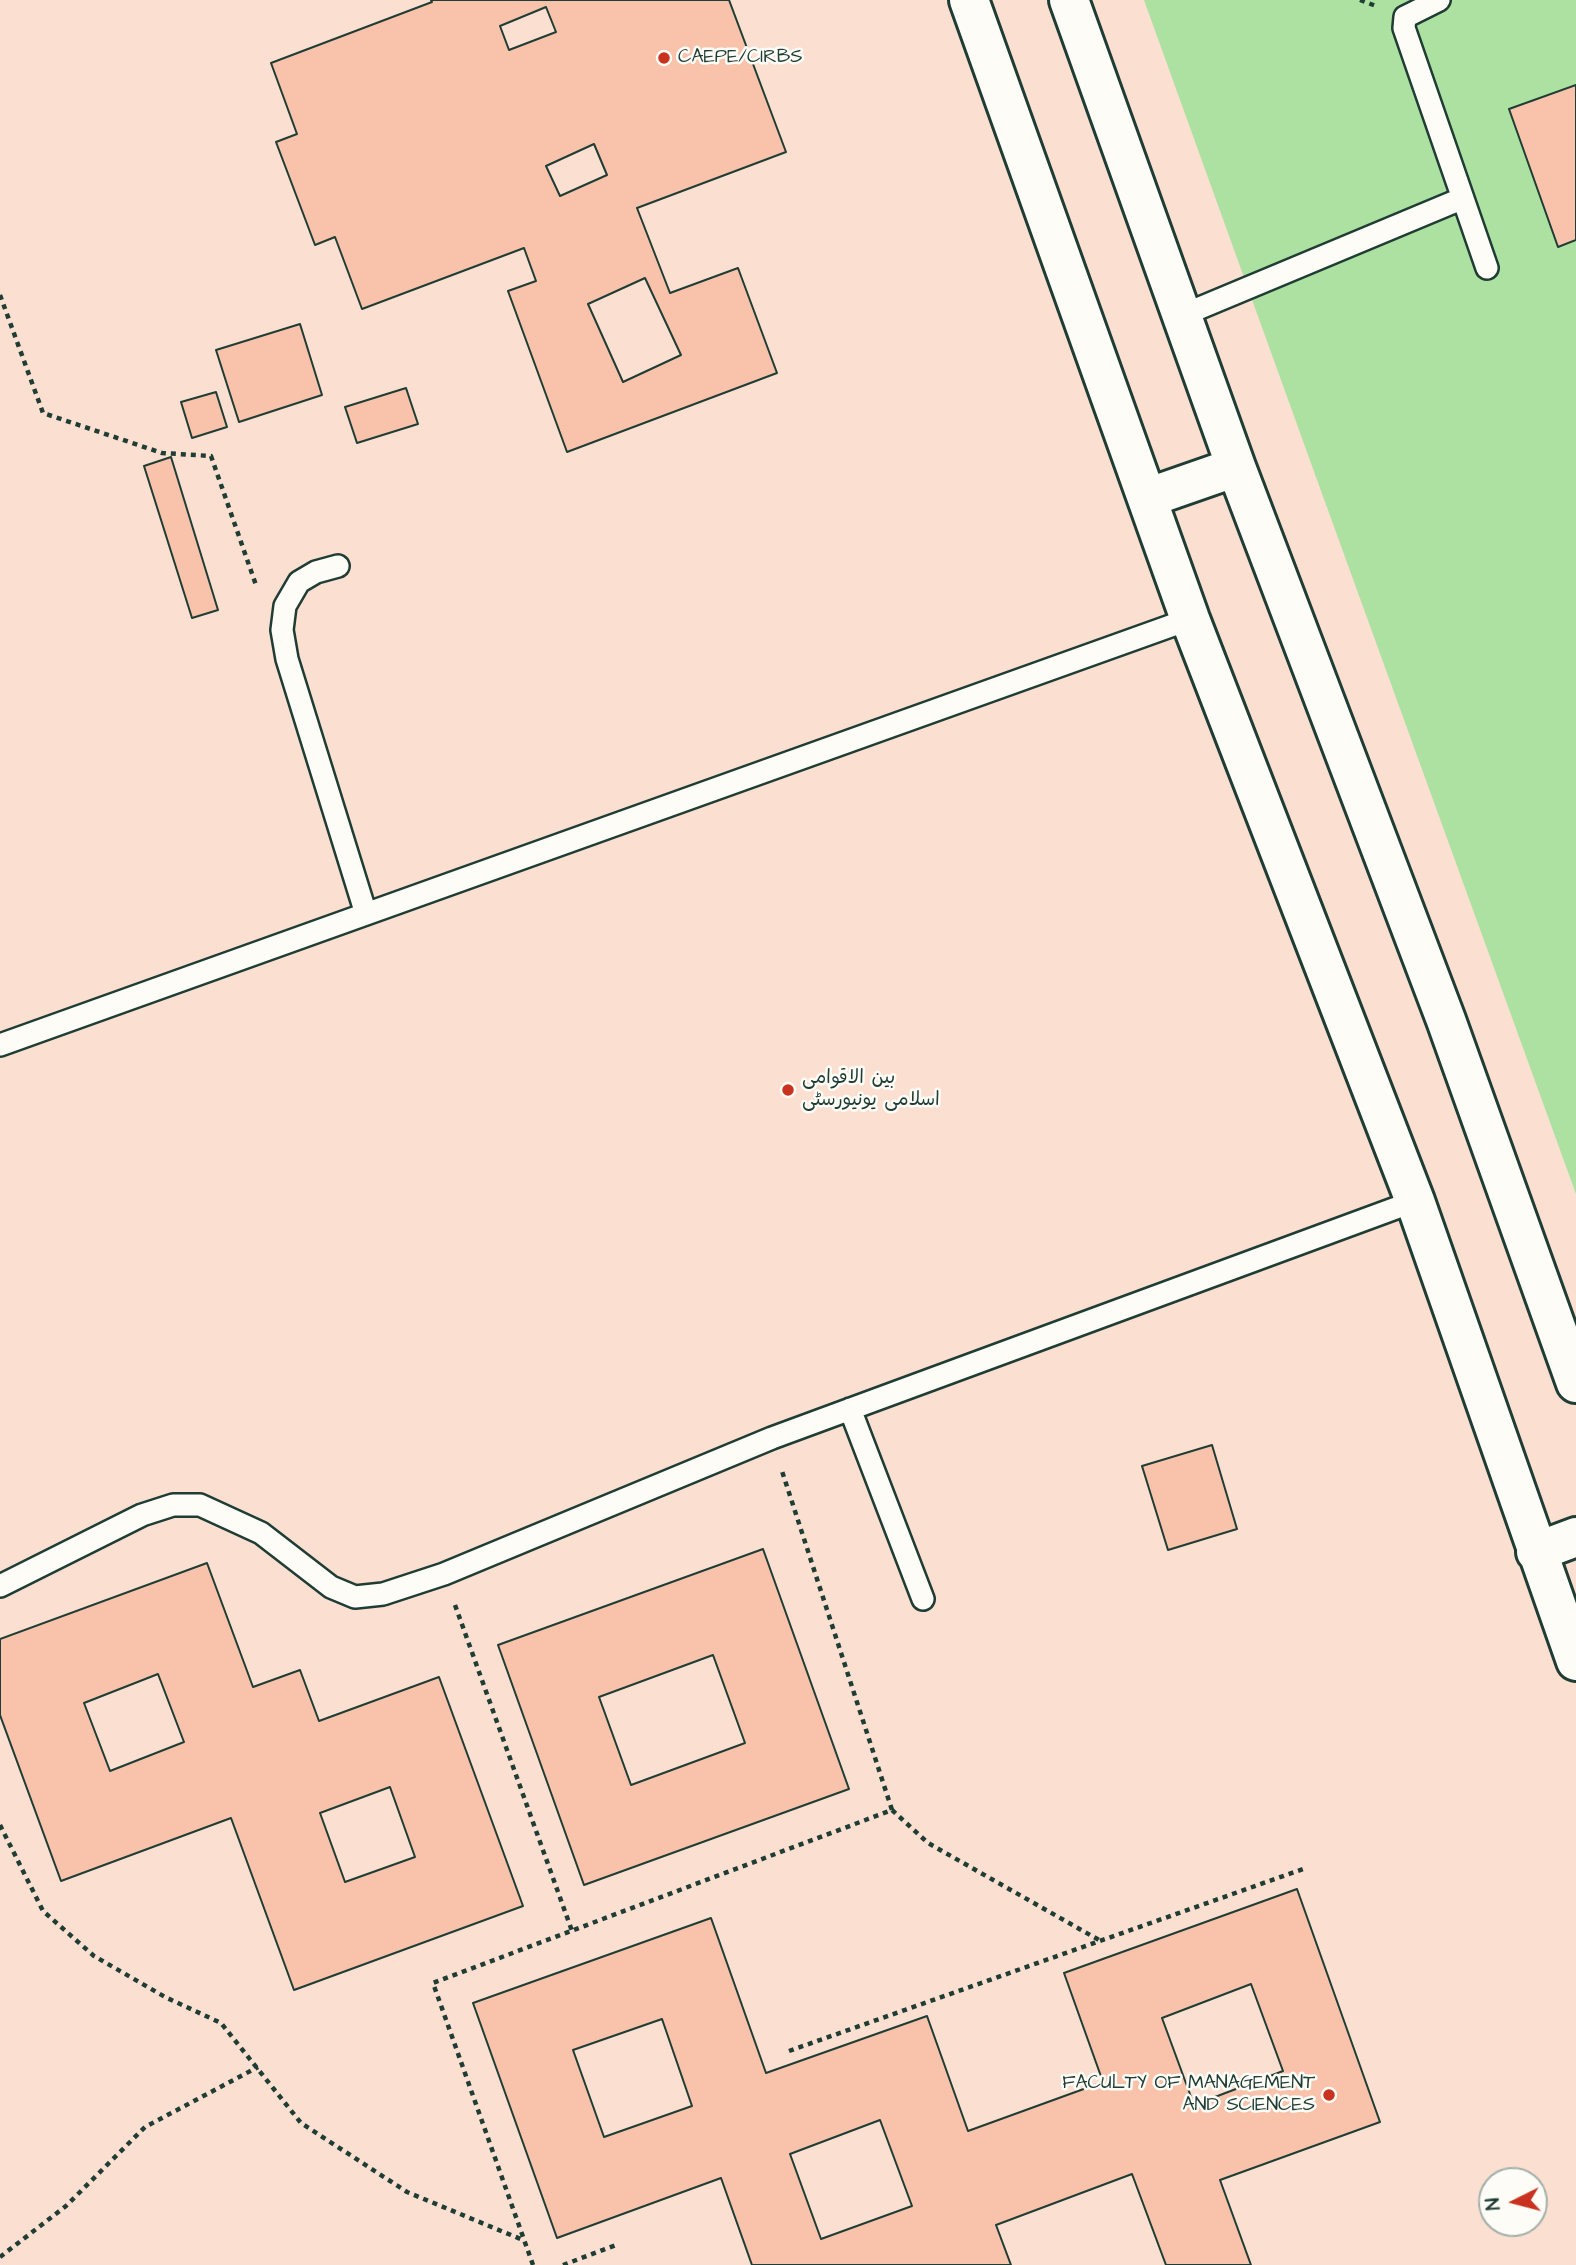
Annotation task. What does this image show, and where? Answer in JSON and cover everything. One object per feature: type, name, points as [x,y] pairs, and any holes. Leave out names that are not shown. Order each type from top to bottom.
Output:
[{"type":"street","points":[[969,0],[1190,619],[1415,1201],[1576,1661]]},
{"type":"street","points":[[1069,0],[1236,467],[1446,1020],[1576,1382]]},
{"type":"street","points":[[1147,498],[1236,467]]},
{"type":"street","points":[[1536,1552],[1576,1537]]},
{"type":"lane","points":[[1439,0],[1405,17],[1404,28],[1487,268]]},
{"type":"lane","points":[[1183,315],[1461,199]]},
{"type":"lane","points":[[338,566],[316,572],[299,582],[285,606],[282,630],[287,659],[366,914]]},
{"type":"lane","points":[[0,1045],[1190,619]]},
{"type":"lane","points":[[0,1586],[142,1515],[173,1505],[200,1505],[261,1533],[331,1587],[355,1597],[383,1594],[444,1574],[772,1438],[1415,1201]]},
{"type":"lane","points":[[850,1409],[923,1599]]},
{"type":"path","points":[[0,295],[43,413],[162,453],[211,456],[266,614],[282,630]]},
{"type":"path","points":[[772,1438],[892,1810],[928,1843],[1100,1941]]},
{"type":"path","points":[[444,1574],[572,1931]]},
{"type":"path","points":[[533,2265],[433,1983],[892,1810]]},
{"type":"path","points":[[0,1825],[43,1911],[94,1956],[165,1997],[221,2023],[301,2123],[407,2192],[524,2240]]},
{"type":"path","points":[[789,2051],[1306,1868]]},
{"type":"path","points":[[0,2257],[66,2206],[145,2127],[258,2067]]},
{"type":"path","points":[[563,2265],[620,2244]]},
{"type":"shaded area","name":"بین الاقوامی اسلامی یونیورسٹی","points":[[0,0],[1576,0],[1576,2265],[0,2265]]},
{"type":"green space","points":[[1144,0],[1576,0],[1576,1194],[1312,466]]},
{"type":"building","points":[[431,0],[729,0],[786,152],[637,208],[670,293],[738,268],[777,373],[567,452],[508,291],[536,281],[524,248],[362,309],[335,237],[315,245],[276,142],[297,134],[271,63],[432,2]],"holes":[[[546,7],[556,32],[509,50],[500,26]],[[594,144],[607,175],[560,196],[546,166]],[[645,278],[681,355],[623,382],[588,304]]]},
{"type":"building","points":[[1576,85],[1576,240],[1558,247],[1509,109]]},
{"type":"building","points":[[300,324],[322,395],[239,422],[216,350]]},
{"type":"building","points":[[406,388],[418,424],[357,443],[345,407]]},
{"type":"building","points":[[216,392],[227,427],[192,438],[181,402]]},
{"type":"building","points":[[171,457],[218,610],[192,618],[144,466]]},
{"type":"building","points":[[1212,1445],[1237,1529],[1168,1550],[1142,1466]]},
{"type":"building","points":[[763,1549],[849,1789],[584,1885],[498,1645]],"holes":[[[713,1655],[745,1743],[631,1785],[599,1697]]]},
{"type":"building","points":[[207,1563],[253,1687],[300,1670],[319,1721],[439,1677],[523,1906],[294,1990],[231,1818],[61,1881],[0,1715],[0,1639]],"holes":[[[158,1674],[184,1742],[110,1771],[84,1703]],[[390,1787],[415,1857],[345,1882],[320,1813]]]},
{"type":"building","points":[[1297,1889],[1380,2122],[1220,2180],[1251,2265],[1166,2265],[1132,2174],[996,2225],[1011,2265],[752,2265],[721,2178],[557,2238],[473,2003],[711,1918],[766,2073],[927,2016],[968,2131],[1103,2082],[1064,1973]],"holes":[[[1251,1984],[1283,2071],[1194,2105],[1162,2018]],[[662,2019],[692,2106],[604,2137],[573,2050]],[[880,2120],[912,2206],[821,2239],[790,2154]]]},
{"type":"place","name":"CAEPE/CIRBS","points":[[664,58]]},
{"type":"place","name":"بین الاقوامی اسلامی یونیورسٹی","points":[[788,1090]]},
{"type":"place","name":"FACULTY OF MANAGEMENT AND SCIENCES","points":[[1329,2095]]}]
